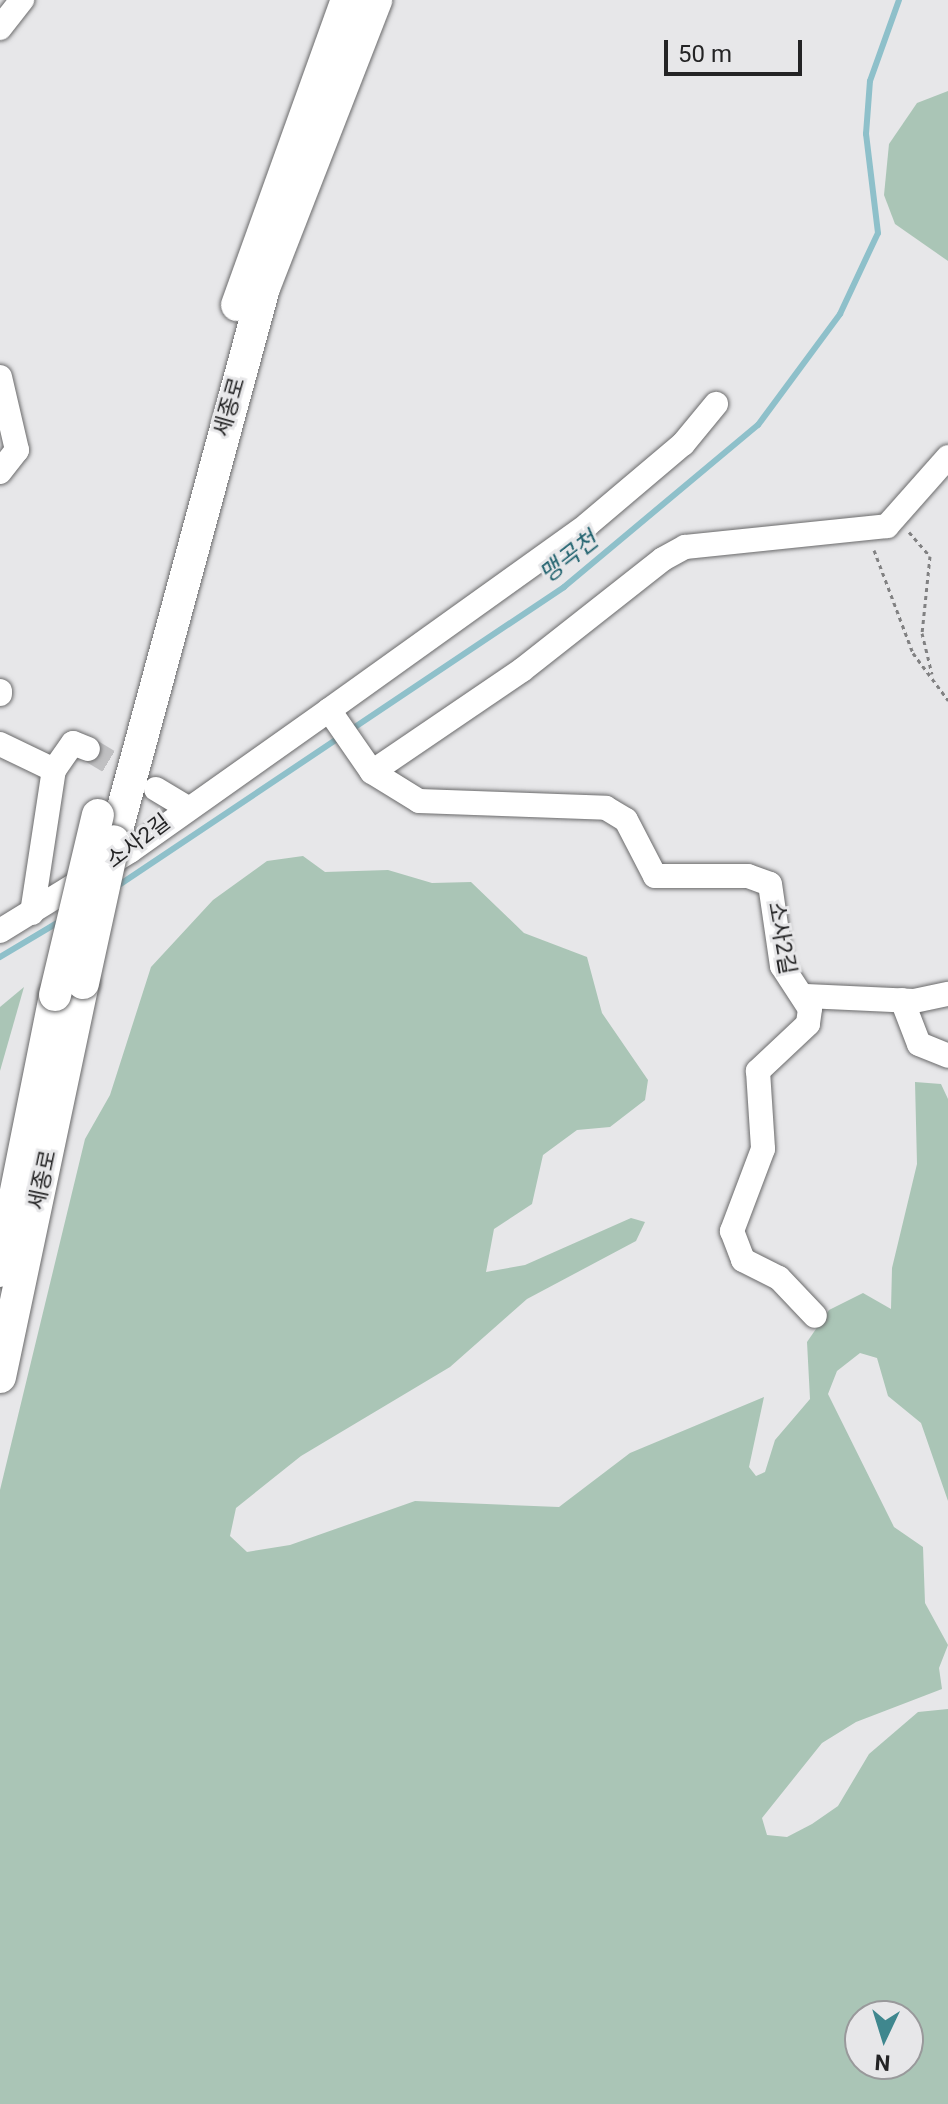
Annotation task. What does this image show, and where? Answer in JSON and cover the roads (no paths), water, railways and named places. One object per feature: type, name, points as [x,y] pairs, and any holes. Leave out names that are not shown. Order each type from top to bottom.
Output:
[{"type":"main road","name":"세종로","points":[[108,821],[245,277],[347,0]]},
{"type":"main road","name":"세종로","points":[[108,821],[264,288],[376,0]]},
{"type":"main road","points":[[69,989],[108,821]]},
{"type":"main road","name":"세종로","points":[[0,1271],[69,989]]},
{"type":"main road","name":"세종로","points":[[0,1377],[69,989]]},
{"type":"street","points":[[0,28],[22,0]]},
{"type":"street","points":[[0,377],[17,450],[0,472]]},
{"type":"street","points":[[332,714],[587,525],[683,444],[716,404]]},
{"type":"street","points":[[370,768],[685,547],[868,531],[896,518],[948,457]]},
{"type":"street","name":"소사2길","points":[[0,931],[32,913],[186,807],[332,714],[370,768],[419,801],[585,803],[617,812],[645,868],[667,881],[761,879],[776,898],[786,979],[806,996],[808,1024],[758,1071],[763,1149],[732,1231],[743,1260],[779,1278],[815,1316]]},
{"type":"street","points":[[32,913],[54,770],[73,743],[88,749]]},
{"type":"street","points":[[0,744],[54,770]]},
{"type":"street","points":[[156,789],[186,807]]},
{"type":"street","points":[[806,996],[902,1000],[948,994]]},
{"type":"street","points":[[902,1000],[919,1044],[948,1056]]},
{"type":"waterway","name":"맹곡천","points":[[349,731],[564,587],[758,425],[840,314],[878,233],[866,134],[870,81],[899,0]]},
{"type":"waterway","name":"맹곡천","points":[[116,887],[340,737]]},
{"type":"waterway","name":"맹곡천","points":[[0,957],[62,920]]},
{"type":"tunnel","points":[[88,749],[143,782]]}]
